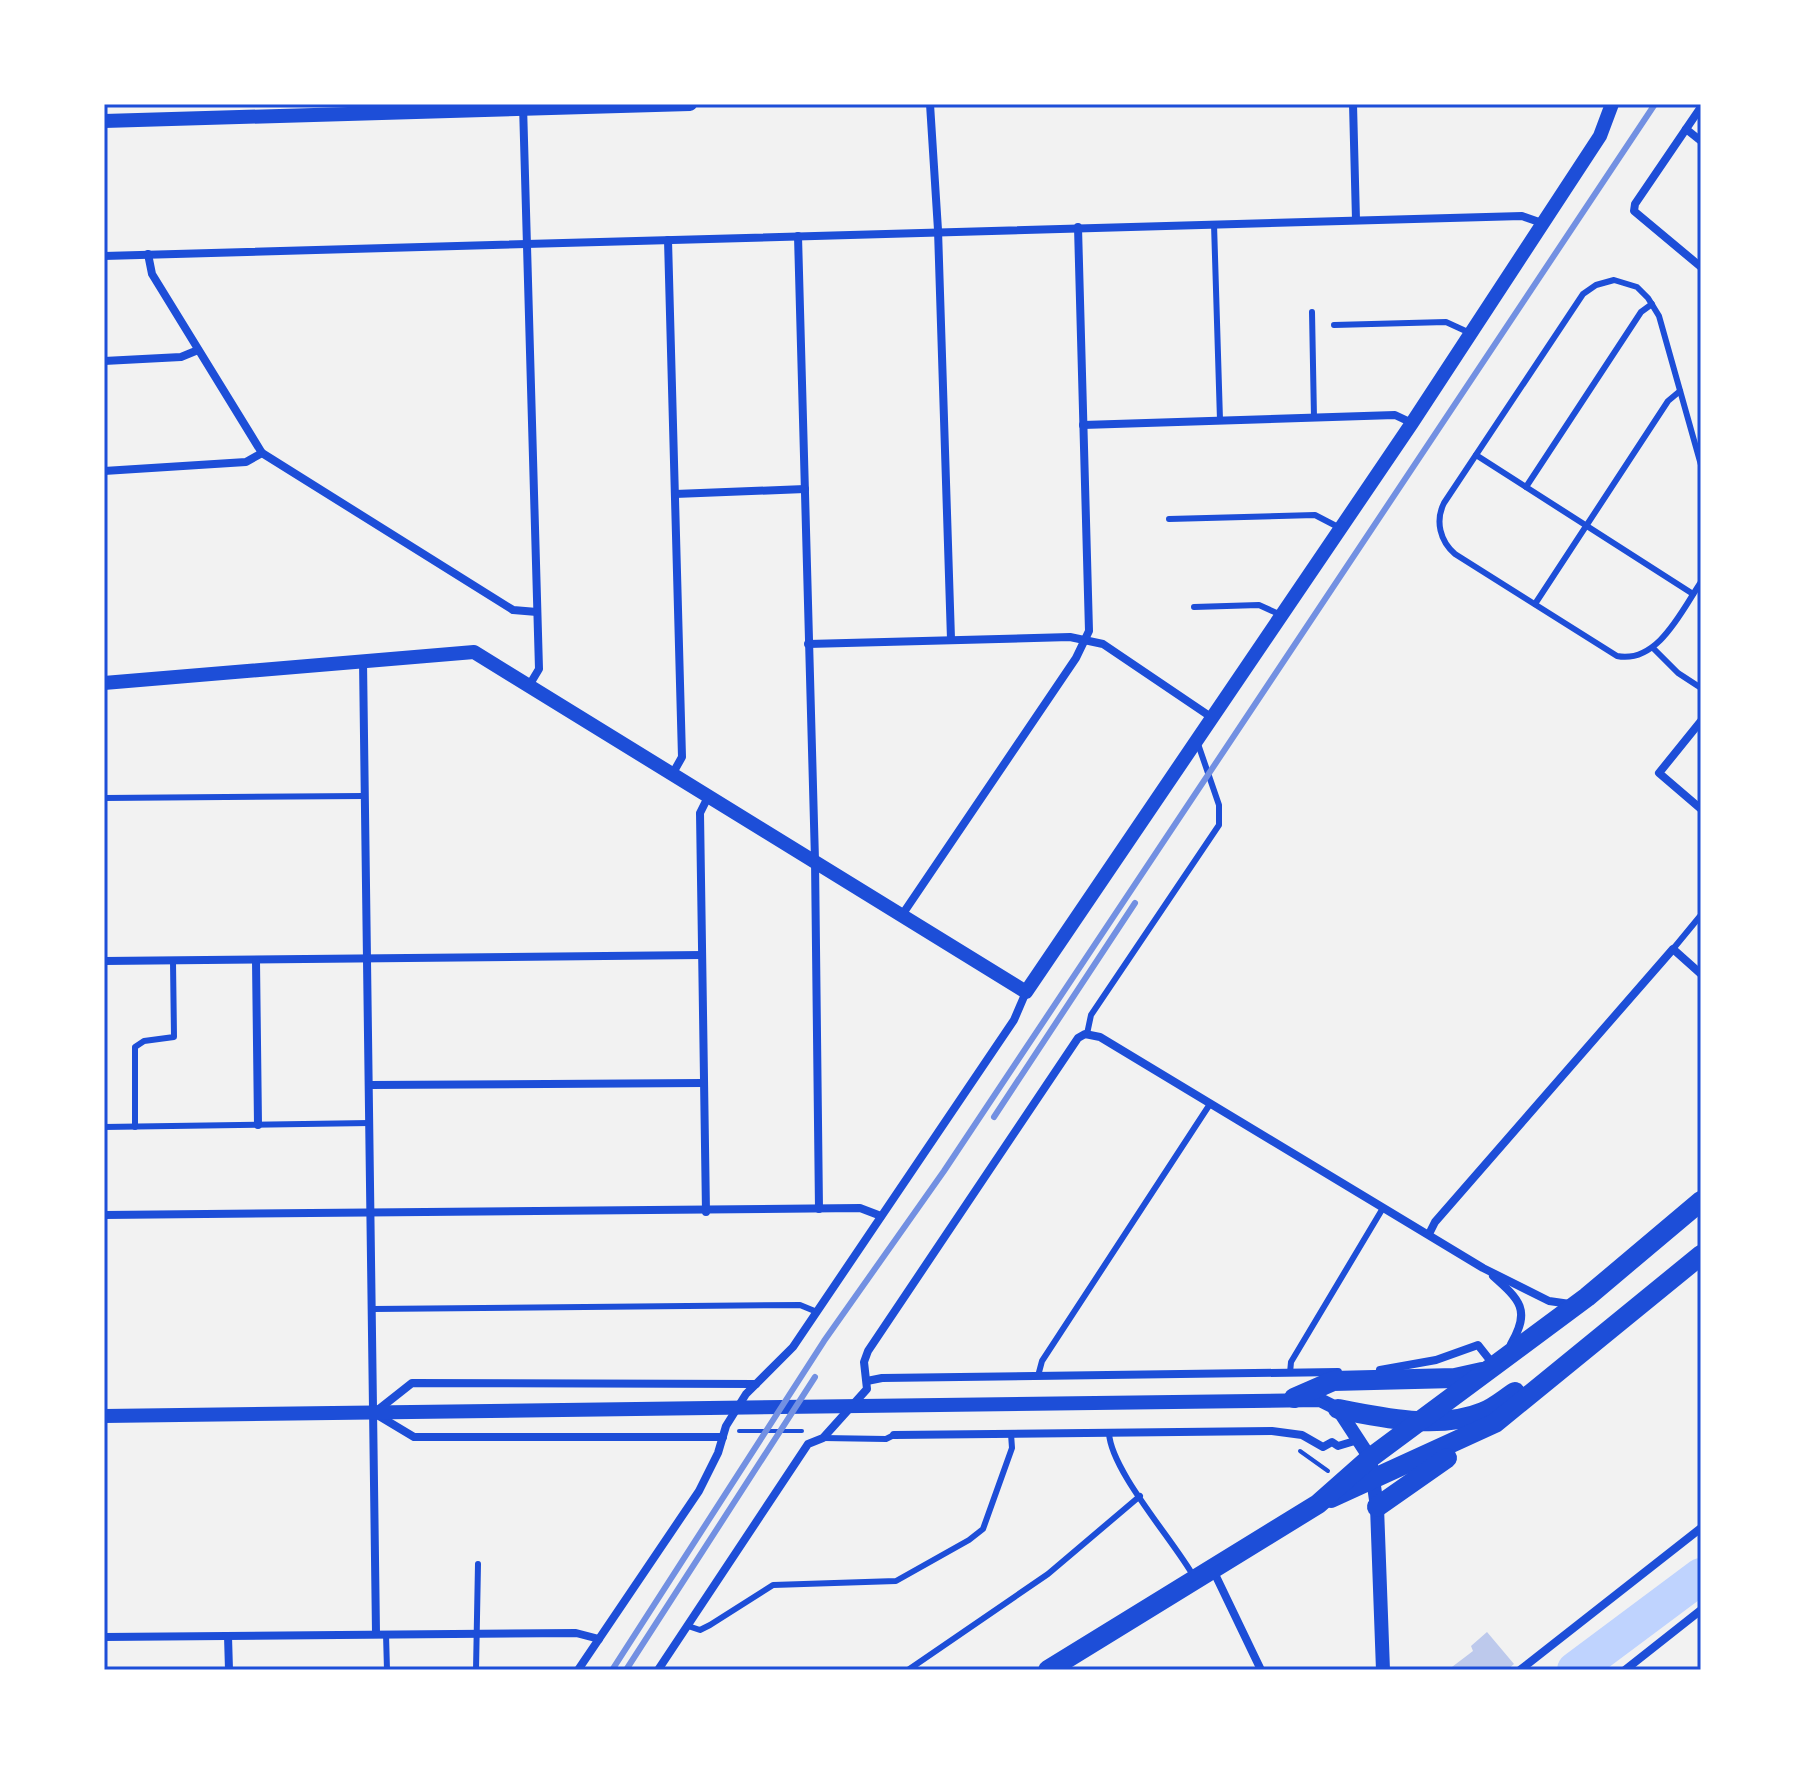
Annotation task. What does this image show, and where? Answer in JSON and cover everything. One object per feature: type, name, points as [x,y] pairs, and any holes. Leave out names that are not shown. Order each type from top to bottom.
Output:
[{"type":"main road","points":[[1320,1502],[1365,1449],[1424,1419],[1587,1297],[1701,1201]]},
{"type":"main road","points":[[1377,1507],[1495,1423],[1701,1255]]},
{"type":"main road","points":[[1338,1409],[1375,1416],[1424,1419],[1454,1419],[1486,1411],[1607,1329]]},
{"type":"main road","points":[[1294,1398],[1333,1381],[1455,1378],[1495,1364]]},
{"type":"main road","points":[[1048,1670],[1320,1502],[1495,1423]]},
{"type":"street","points":[[104,121],[523,106],[690,104]]},
{"type":"street","points":[[930,104],[938,230],[951,639]]},
{"type":"street","points":[[1353,104],[1356,220]]},
{"type":"street","points":[[578,1670],[699,1491],[726,1426],[756,1384],[785,1357],[817,1312],[1014,1020],[1026,992],[1195,738],[1412,423],[1600,136],[1612,104]]},
{"type":"street","points":[[523,106],[539,669],[530,684]]},
{"type":"street","points":[[1701,107],[1635,204],[1634,211],[1701,267]]},
{"type":"street","points":[[1686,129],[1701,141]]},
{"type":"street","points":[[104,256],[938,230],[1522,216],[1542,223]]},
{"type":"street","points":[[902,915],[1086,639],[1090,622],[1078,227]]},
{"type":"street","points":[[798,236],[815,860],[819,1209]]},
{"type":"street","points":[[668,240],[682,757],[673,773]]},
{"type":"street","points":[[148,254],[152,274],[262,453],[513,610],[537,612]]},
{"type":"street","points":[[104,361],[181,357],[198,350]]},
{"type":"street","points":[[1083,425],[1395,415],[1412,423]]},
{"type":"street","points":[[104,471],[246,462],[262,453]]},
{"type":"street","points":[[675,494],[805,489]]},
{"type":"street","points":[[808,644],[951,639],[1086,639],[1103,644],[1211,717]]},
{"type":"street","points":[[104,683],[468,650],[530,684],[1026,992]]},
{"type":"street","points":[[363,660],[374,1413],[381,1633]]},
{"type":"street","points":[[1701,721],[1659,773],[1701,809]]},
{"type":"street","points":[[706,1212],[700,813],[709,795]]},
{"type":"street","points":[[1429,1234],[1445,1210],[1673,949],[1701,974]]},
{"type":"street","points":[[104,961],[702,955]]},
{"type":"street","points":[[256,961],[258,1125]]},
{"type":"street","points":[[658,1670],[808,1444],[867,1389],[864,1362],[868,1351],[1078,1038],[1087,1034],[1100,1037],[1483,1268],[1556,1303],[1574,1304],[1587,1297]]},
{"type":"street","points":[[370,1085],[702,1083]]},
{"type":"street","points":[[104,1215],[706,1212],[860,1208],[881,1216]]},
{"type":"street","points":[[867,1381],[1389,1370],[1436,1360],[1478,1345],[1495,1364],[1519,1331],[1522,1309],[1515,1296],[1483,1268]]},
{"type":"street","points":[[374,1413],[412,1383],[756,1384]]},
{"type":"street","points":[[104,1416],[1320,1400],[1338,1409],[1365,1449],[1374,1480],[1383,1670]]},
{"type":"street","points":[[374,1413],[414,1437],[724,1434]]},
{"type":"street","points":[[894,1435],[1287,1432],[1310,1438],[1323,1447],[1332,1442],[1338,1446],[1365,1449]]},
{"type":"street","points":[[1520,1670],[1701,1528]]},
{"type":"street","points":[[1204,1574],[1261,1670]]},
{"type":"street","points":[[1625,1670],[1701,1610]]},
{"type":"street","points":[[104,1637],[587,1633],[599,1639]]},
{"type":"street","points":[[228,1636],[229,1670]]},
{"type":"lane","points":[[1214,224],[1220,420]]},
{"type":"lane","points":[[1701,465],[1659,316],[1652,304],[1629,283],[1606,281],[1589,288],[1441,510],[1442,538],[1455,554],[1617,656],[1634,657],[1653,648],[1701,582]]},
{"type":"lane","points":[[1526,487],[1641,312],[1652,304]]},
{"type":"lane","points":[[1312,312],[1314,418]]},
{"type":"lane","points":[[1334,325],[1446,322],[1470,333]]},
{"type":"lane","points":[[1535,604],[1668,401],[1680,391]]},
{"type":"lane","points":[[1476,455],[1693,594]]},
{"type":"lane","points":[[1169,519],[1315,515],[1340,528]]},
{"type":"lane","points":[[1194,607],[1259,605],[1281,615]]},
{"type":"lane","points":[[1653,648],[1678,673],[1701,688]]},
{"type":"lane","points":[[1087,1034],[1091,1015],[1219,825],[1217,797],[1195,738]]},
{"type":"lane","points":[[104,798],[364,796]]},
{"type":"lane","points":[[1673,949],[1701,915]]},
{"type":"lane","points":[[135,1127],[135,1047],[144,1041],[174,1037],[173,962]]},
{"type":"lane","points":[[1038,1376],[1042,1361],[1210,1104]]},
{"type":"lane","points":[[104,1127],[370,1123]]},
{"type":"lane","points":[[1290,1373],[1291,1362],[1383,1208]]},
{"type":"lane","points":[[373,1309],[800,1305],[817,1312]]},
{"type":"lane","points":[[1109,1433],[1112,1448],[1140,1496],[1204,1574]]},
{"type":"lane","points":[[688,1626],[700,1630],[773,1585],[896,1581],[969,1540],[983,1529],[1012,1448],[1011,1434]]},
{"type":"lane","points":[[820,1435],[886,1439],[894,1435]]},
{"type":"lane","points":[[908,1670],[1048,1574],[1140,1496]]},
{"type":"lane","points":[[476,1670],[478,1564]]},
{"type":"lane","points":[[381,1633],[387,1670]]},
{"type":"path","points":[[724,1434],[820,1435]]},
{"type":"building","points":[[1487,1632],[1514,1664],[1507,1670],[1448,1670],[1473,1651],[1471,1646]]},
{"type":"waterway","points":[[1575,1670],[1701,1576]]},
{"type":"railway","points":[[612,1670],[824,1341],[944,1171],[1655,104]]},
{"type":"railway","points":[[994,1117],[1135,903]]},
{"type":"railway","points":[[626,1670],[815,1377]]}]
